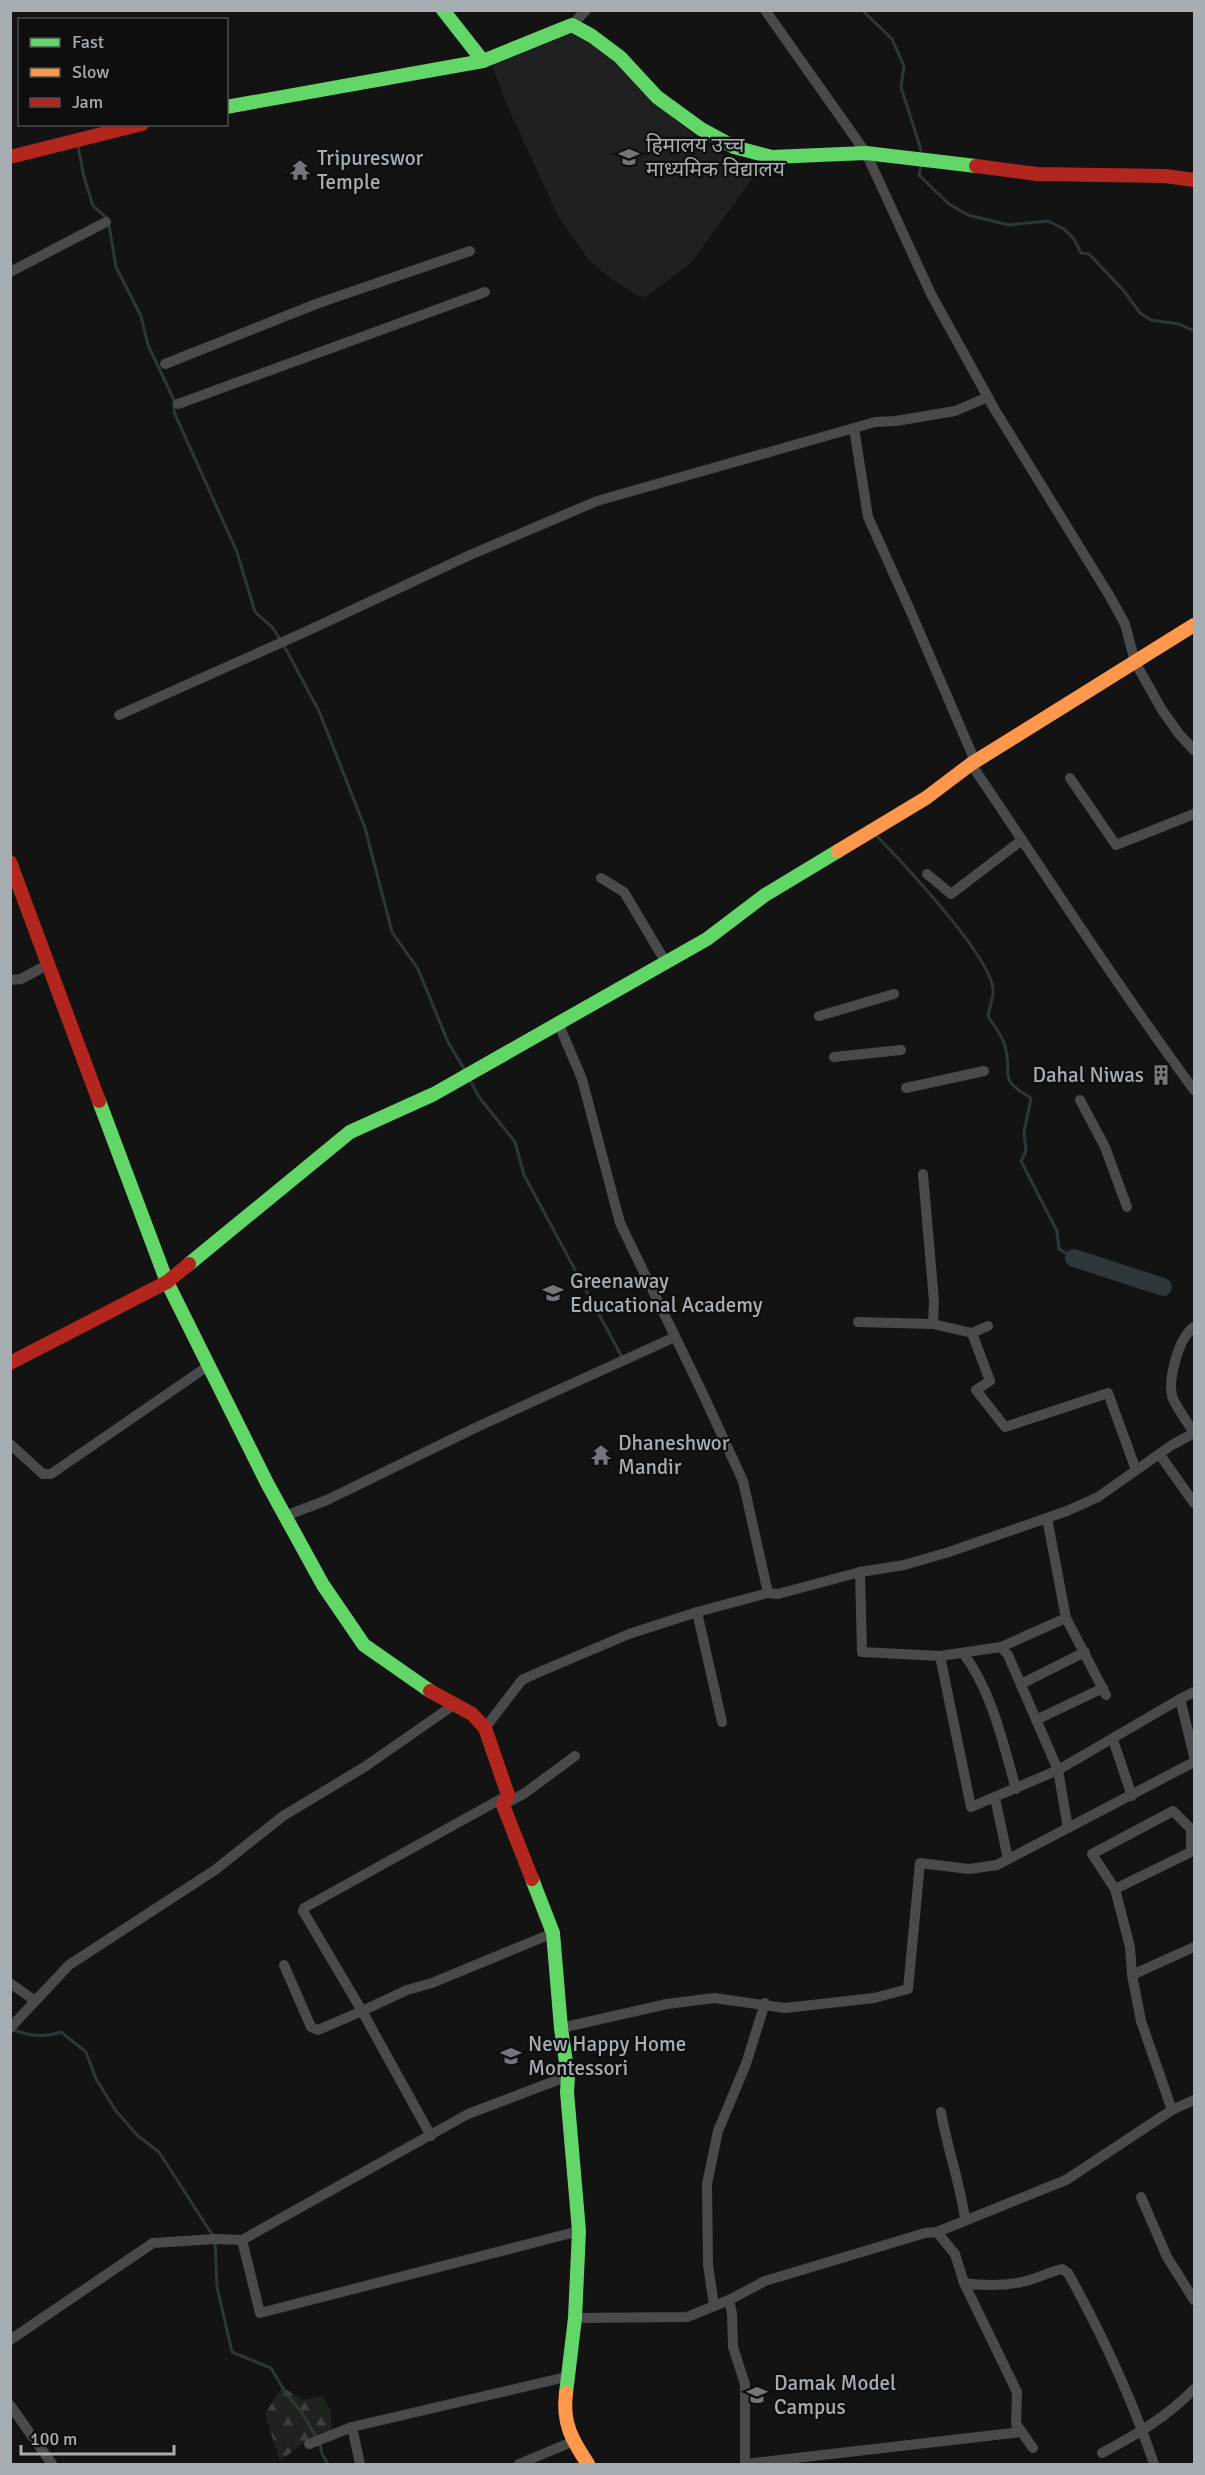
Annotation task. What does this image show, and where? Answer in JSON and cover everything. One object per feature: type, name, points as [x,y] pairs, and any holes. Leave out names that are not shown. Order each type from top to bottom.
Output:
[{"type":"street","points":[[443,10],[483,61]]},
{"type":"street","points":[[228,107],[483,61],[572,26],[586,10]]},
{"type":"street","points":[[765,10],[866,153],[931,294],[988,397],[1109,595],[1125,624],[1135,662],[1168,720],[1194,750]]},
{"type":"street","points":[[572,26],[592,36],[620,57],[657,97],[701,129],[734,147],[772,157],[866,153],[1037,174],[1165,176],[1194,180]]},
{"type":"street","points":[[10,157],[134,126]]},
{"type":"street","points":[[10,272],[106,222]]},
{"type":"street","points":[[165,364],[316,304],[470,251]]},
{"type":"street","points":[[178,404],[485,292]]},
{"type":"street","points":[[119,715],[306,632],[470,555],[597,501],[875,422],[955,411],[988,397]]},
{"type":"street","points":[[854,428],[868,517],[910,610],[973,763],[1079,927],[1194,1090]]},
{"type":"street","points":[[10,1363],[167,1282],[350,1132],[434,1094],[560,1025],[707,939],[765,895],[926,798],[973,763],[1194,625]]},
{"type":"street","points":[[1071,777],[1116,845],[1194,814]]},
{"type":"street","points":[[927,874],[951,894],[1022,840]]},
{"type":"street","points":[[10,862],[167,1282],[285,1516],[323,1585],[364,1645],[427,1690],[472,1714],[484,1728],[506,1800],[553,1933],[561,2028],[568,2076],[567,2092],[579,2231],[574,2318],[564,2407],[570,2436],[588,2464]]},
{"type":"street","points":[[601,878],[624,892],[665,962]]},
{"type":"street","points":[[10,980],[21,979],[47,965]]},
{"type":"street","points":[[819,1016],[894,994]]},
{"type":"street","points":[[560,1025],[582,1079],[620,1223],[742,1481],[768,1593]]},
{"type":"street","points":[[834,1057],[901,1050]]},
{"type":"street","points":[[906,1088],[984,1071]]},
{"type":"street","points":[[1080,1100],[1105,1147],[1126,1208]]},
{"type":"street","points":[[923,1174],[934,1301],[933,1324]]},
{"type":"street","points":[[858,1322],[933,1324],[972,1333],[988,1326]]},
{"type":"street","points":[[484,1728],[522,1680],[629,1634],[697,1612],[768,1593],[778,1594],[860,1572],[904,1565],[949,1552],[1047,1518],[1098,1497],[1172,1445],[1194,1433],[1172,1396],[1177,1354],[1187,1332],[1194,1327]]},
{"type":"street","points":[[972,1333],[990,1381],[976,1390],[1005,1427],[1108,1394],[1136,1470]]},
{"type":"street","points":[[285,1516],[327,1500],[479,1426],[675,1337]]},
{"type":"street","points":[[10,1444],[43,1474],[51,1474],[208,1366]]},
{"type":"street","points":[[1160,1455],[1194,1503]]},
{"type":"street","points":[[1036,1720],[1105,1691],[1066,1618],[1047,1518]]},
{"type":"street","points":[[860,1572],[862,1652],[940,1656],[1001,1647],[1066,1618]]},
{"type":"street","points":[[697,1612],[722,1722]]},
{"type":"street","points":[[1001,1647],[1008,1655],[1058,1770],[1068,1828]]},
{"type":"street","points":[[1021,1684],[1085,1652]]},
{"type":"street","points":[[963,1653],[975,1669],[984,1690],[1016,1789]]},
{"type":"street","points":[[940,1656],[971,1808],[1058,1770],[1194,1692]]},
{"type":"street","points":[[1180,1699],[1194,1756]]},
{"type":"street","points":[[10,2028],[69,1965],[215,1870],[283,1816],[366,1766],[455,1704]]},
{"type":"street","points":[[1113,1740],[1132,1796]]},
{"type":"street","points":[[431,2136],[362,2011],[304,1914],[304,1908],[506,1800],[525,1793],[575,1756]]},
{"type":"street","points":[[561,2028],[667,2004],[714,1998],[765,2003],[785,2008],[829,2005],[874,1998],[908,1989],[920,1863],[969,1869],[997,1864],[1194,1762]]},
{"type":"street","points":[[994,1798],[1008,1859]]},
{"type":"street","points":[[1115,1889],[1193,1851],[1191,1829],[1173,1811],[1092,1854],[1115,1889],[1130,1947],[1132,1975],[1141,2021],[1172,2110]]},
{"type":"street","points":[[284,1965],[311,2027],[318,2030],[407,1990],[432,1983],[553,1933]]},
{"type":"street","points":[[1132,1975],[1194,1947]]},
{"type":"street","points":[[10,1983],[34,2000]]},
{"type":"street","points":[[714,2304],[708,2265],[707,2184],[718,2131],[746,2064],[765,2003]]},
{"type":"street","points":[[10,2340],[153,2243],[215,2239],[242,2240],[468,2114],[568,2076]]},
{"type":"street","points":[[574,2318],[687,2317],[714,2304],[729,2300],[765,2281],[925,2233],[937,2232],[1066,2180],[1172,2110],[1194,2100]]},
{"type":"street","points":[[941,2112],[961,2189],[965,2219]]},
{"type":"street","points":[[1142,2197],[1167,2257],[1183,2279],[1194,2300]]},
{"type":"street","points":[[242,2240],[260,2313],[579,2231]]},
{"type":"street","points":[[937,2232],[955,2254],[964,2283],[1017,2392],[1016,2424],[1033,2448]]},
{"type":"street","points":[[964,2283],[989,2286],[1029,2281],[1040,2275],[1062,2270],[1068,2273],[1091,2315],[1143,2431],[1154,2464]]},
{"type":"street","points":[[1183,2279],[1194,2274]]},
{"type":"street","points":[[729,2300],[733,2347],[745,2384],[745,2464],[1021,2432]]},
{"type":"street","points":[[309,2444],[352,2427],[566,2377]]},
{"type":"street","points":[[1102,2453],[1143,2431],[1180,2404],[1194,2389]]},
{"type":"street","points":[[10,2405],[52,2464]]},
{"type":"street","points":[[352,2427],[360,2464]]},
{"type":"street","points":[[519,2464],[574,2441]]},
{"type":"shaded area","name":"हिमालय उच्च माध्यमिक विद्यालय","points":[[573,33],[591,41],[616,59],[648,96],[699,140],[755,175],[690,264],[645,297],[639,296],[611,279],[589,260],[558,216],[507,105],[492,66]]},
{"type":"green space","points":[[282,2387],[303,2400],[323,2396],[331,2412],[332,2432],[307,2440],[280,2461],[265,2414]]},
{"type":"waterway","points":[[862,10],[892,39],[904,66],[901,87],[921,150]]},
{"type":"waterway","points":[[78,146],[93,206],[108,219],[116,267],[141,316],[148,345],[174,400],[174,412],[237,552],[255,612],[272,627],[282,642],[319,711],[365,828],[392,932],[418,969],[448,1042],[466,1072]]},
{"type":"waterway","points":[[921,165],[919,175],[949,204],[968,215],[1009,225],[1048,221],[1064,229],[1074,239],[1081,253],[1089,254],[1124,291],[1140,313],[1151,320],[1179,324],[1194,331]]},
{"type":"waterway","points":[[875,834],[943,909],[977,954],[988,974],[993,989],[988,1016],[1004,1042],[1009,1080],[1031,1098],[1024,1132],[1026,1151],[1021,1161],[1057,1231],[1059,1249],[1074,1258]]},
{"type":"waterway","points":[[470,1080],[479,1097],[515,1142],[524,1175],[622,1357]]},
{"type":"waterway","points":[[1074,1258],[1163,1287]]},
{"type":"waterway","points":[[14,2030],[37,2035],[61,2032],[86,2052],[96,2079],[116,2111],[138,2136],[159,2152],[215,2239],[217,2287],[232,2352],[271,2368],[317,2438]]},
{"type":"waterway","points":[[320,2444],[322,2454],[328,2464]]},
{"type":"traffic: fast","points":[[443,10],[483,61]]},
{"type":"traffic: fast","points":[[228,107],[483,61],[572,25],[592,36],[620,57],[657,97],[701,129],[734,147],[772,157],[866,153],[976,166]]},
{"type":"traffic: fast","points":[[189,1264],[350,1132],[434,1094],[707,939],[765,895],[838,851]]},
{"type":"traffic: fast","points":[[99,1101],[167,1282],[267,1483],[323,1585],[364,1645],[430,1691]]},
{"type":"traffic: fast","points":[[532,1879],[553,1933],[561,2028],[568,2076],[567,2092],[579,2231],[575,2318],[566,2393]]},
{"type":"traffic: slow","points":[[838,851],[926,798],[971,764],[1194,625]]},
{"type":"traffic: slow","points":[[566,2393],[567,2422],[577,2447],[588,2464]]},
{"type":"traffic: jam","points":[[10,157],[134,126]]},
{"type":"traffic: jam","points":[[976,166],[1037,174],[1165,176],[1194,180]]},
{"type":"traffic: jam","points":[[10,862],[99,1101]]},
{"type":"traffic: jam","points":[[10,1363],[167,1282],[189,1264]]},
{"type":"traffic: jam","points":[[430,1691],[472,1714],[485,1728],[508,1795],[503,1805],[532,1879]]},
{"type":"place","name":"हिमालय उच्च माध्यमिक विद्यालय","points":[[629,157]]},
{"type":"place","name":"Tripureswor Temple","points":[[300,170]]},
{"type":"place","name":"Dahal Niwas","points":[[1161,1075]]},
{"type":"place","name":"Greenaway Educational Academy","points":[[553,1293]]},
{"type":"place","name":"Dhaneshwor Mandir","points":[[601,1455]]},
{"type":"place","name":"New Happy Home Montessori","points":[[511,2056]]},
{"type":"place","name":"Damak Model Campus","points":[[757,2395]]}]
